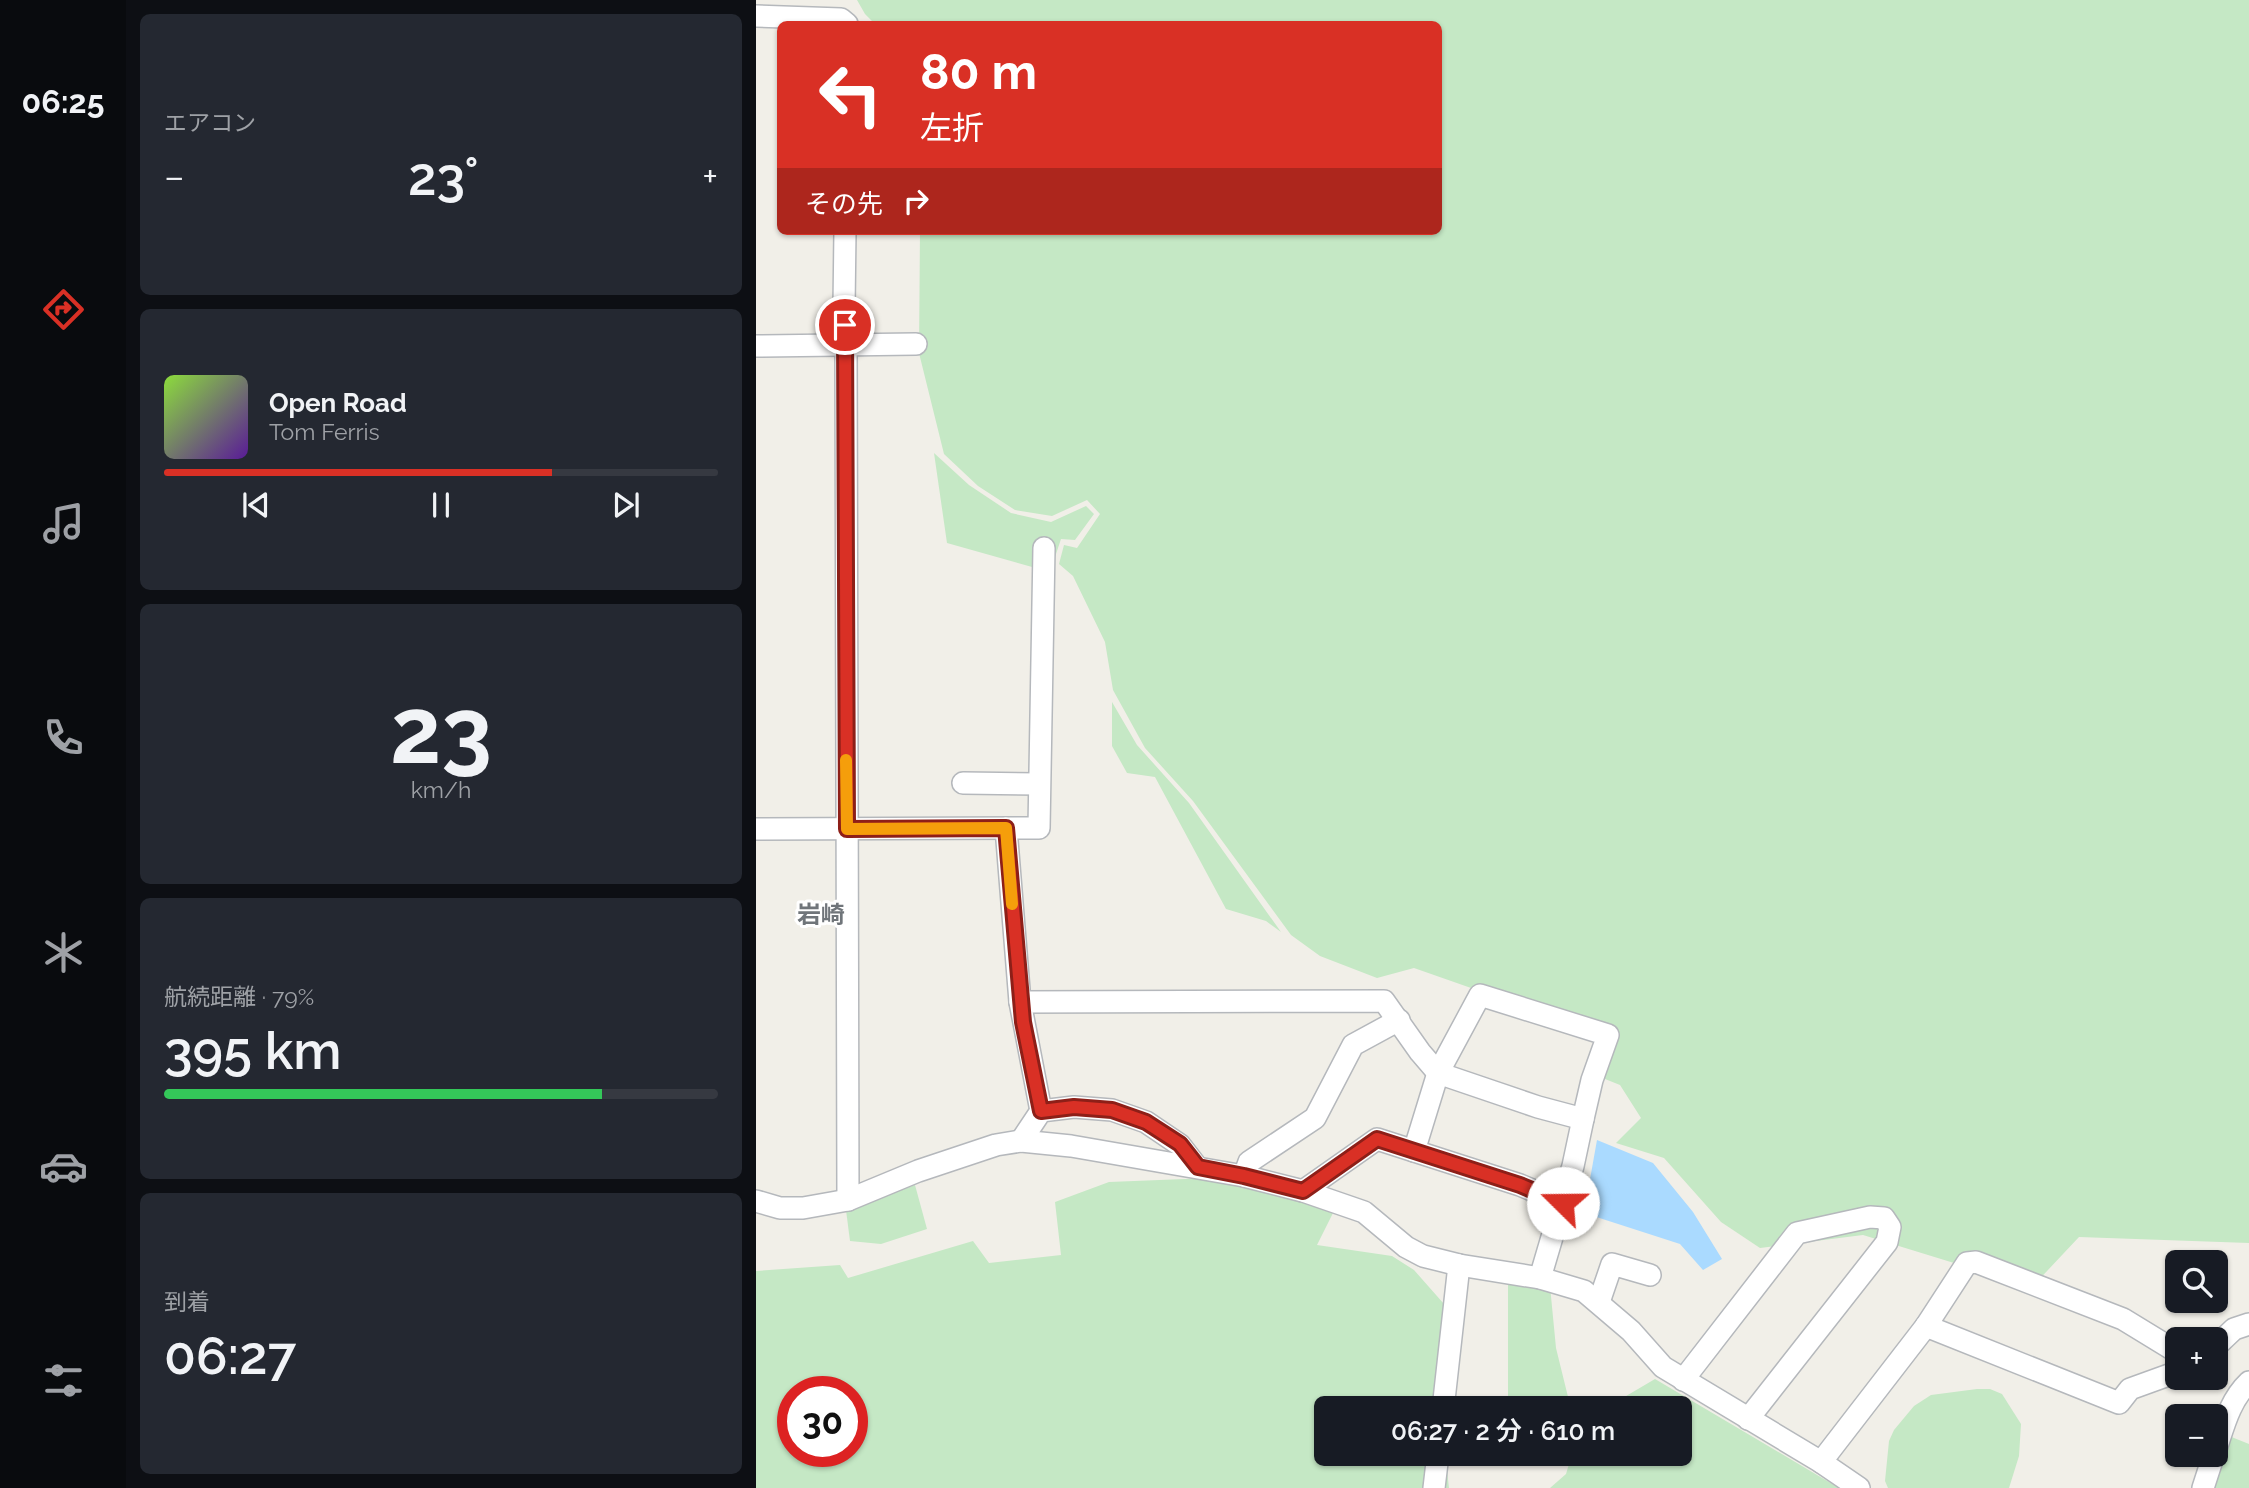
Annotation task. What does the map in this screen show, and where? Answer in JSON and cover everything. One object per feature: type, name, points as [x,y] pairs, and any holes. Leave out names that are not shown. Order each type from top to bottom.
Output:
[{"type":"street","points":[[756,16],[843,21]]},
{"type":"street","points":[[845,235],[848,1200]]},
{"type":"street","points":[[756,346],[916,344]]},
{"type":"street","points":[[756,829],[1039,828],[1044,548]]},
{"type":"street","points":[[963,783],[1039,784]]},
{"type":"street","points":[[1006,828],[1020,1002],[1041,1111],[1021,1141]]},
{"type":"street","points":[[1414,1151],[1438,1073],[1480,995],[1608,1035],[1592,1080],[1563,1203],[1540,1278]]},
{"type":"street","points":[[1020,1002],[1384,1001],[1438,1073],[1538,1107],[1583,1119]]},
{"type":"street","points":[[1244,1176],[1249,1163],[1315,1118],[1353,1045],[1399,1020]]},
{"type":"street","points":[[1041,1111],[1074,1107],[1112,1110],[1146,1122],[1180,1144],[1198,1167]]},
{"type":"street","points":[[1303,1191],[1377,1139],[1520,1185],[1563,1203]]},
{"type":"street","points":[[756,1201],[780,1208],[803,1208],[848,1200],[918,1171],[996,1145],[1021,1141],[1071,1146],[1198,1167],[1303,1191],[1364,1212],[1406,1247],[1423,1256],[1459,1265],[1540,1278],[1584,1291],[1631,1331],[1663,1367],[1821,1462],[1859,1488]]},
{"type":"street","points":[[1683,1380],[1797,1233],[1870,1217],[1884,1218],[1890,1227],[1887,1242],[1748,1419]]},
{"type":"street","points":[[1821,1462],[1926,1326],[1967,1263],[1976,1262],[2123,1319],[2165,1345]]},
{"type":"street","points":[[1599,1302],[1612,1264],[1650,1275]]},
{"type":"street","points":[[1444,1396],[1459,1265]]},
{"type":"street","points":[[2228,1335],[2234,1329],[2249,1324]]},
{"type":"street","points":[[1926,1326],[2119,1404],[2130,1390],[2165,1377]]},
{"type":"street","points":[[2228,1413],[2239,1391],[2249,1382]]},
{"type":"street","points":[[1434,1488],[1437,1466]]},
{"type":"street","points":[[2203,1488],[2210,1467]]},
{"type":"green space","points":[[857,0],[2249,0],[2249,1243],[2079,1237],[2032,1287],[1863,1235],[1760,1248],[1721,1222],[1664,1158],[1616,1143],[1641,1118],[1620,1085],[1600,1077],[1611,1037],[1414,968],[1377,978],[1320,956],[1291,935],[1193,801],[1145,748],[1113,690],[1105,642],[1073,576],[1059,564],[1064,545],[1077,548],[1100,514],[1087,500],[1052,516],[1015,510],[978,486],[944,454],[919,353],[920,235],[1442,235],[1442,21],[872,21]]},
{"type":"green space","points":[[934,453],[969,485],[1011,513],[1051,522],[1086,506],[1094,514],[1075,540],[1061,539],[1050,572],[947,543]]},
{"type":"green space","points":[[1112,702],[1137,745],[1189,803],[1281,932],[1266,921],[1226,909],[1155,777],[1127,773],[1112,746]]},
{"type":"green space","points":[[1210,1178],[1334,1211],[1317,1245],[1392,1256],[1414,1270],[1444,1304],[1440,1396],[1314,1396],[1314,1466],[1446,1466],[1449,1488],[756,1488],[756,1271],[840,1265],[848,1278],[973,1241],[989,1263],[1061,1255],[1055,1202],[1109,1182]]},
{"type":"green space","points":[[915,1185],[927,1229],[881,1244],[850,1241],[846,1210]]},
{"type":"green space","points":[[1508,1278],[1550,1286],[1556,1348],[1568,1396],[1508,1396]]},
{"type":"green space","points":[[1655,1379],[1684,1396],[1626,1396]]},
{"type":"green space","points":[[1990,1389],[2002,1394],[2021,1424],[2019,1456],[2009,1488],[1888,1488],[1885,1481],[1889,1441],[1894,1430],[1914,1406],[1931,1395]]},
{"type":"green space","points":[[1692,1401],[1839,1488],[1550,1488],[1566,1474],[1568,1466],[1692,1466]]},
{"type":"green space","points":[[2229,1436],[2249,1444],[2249,1488],[2210,1488],[2218,1467],[2228,1467]]},
{"type":"water","points":[[1597,1140],[1653,1163],[1693,1212],[1722,1259],[1703,1270],[1680,1244],[1584,1213]]},
{"type":"slow traffic","points":[[846,760],[847,829],[1006,828],[1012,904]]},
{"type":"district","name":"岩崎","points":[[821,915]]},
{"type":"route","points":[[845,325],[847,829],[1006,828],[1020,1002],[1041,1111],[1074,1107],[1112,1110],[1146,1122],[1180,1144],[1198,1167],[1303,1191],[1377,1139],[1520,1185],[1563,1203]]}]
